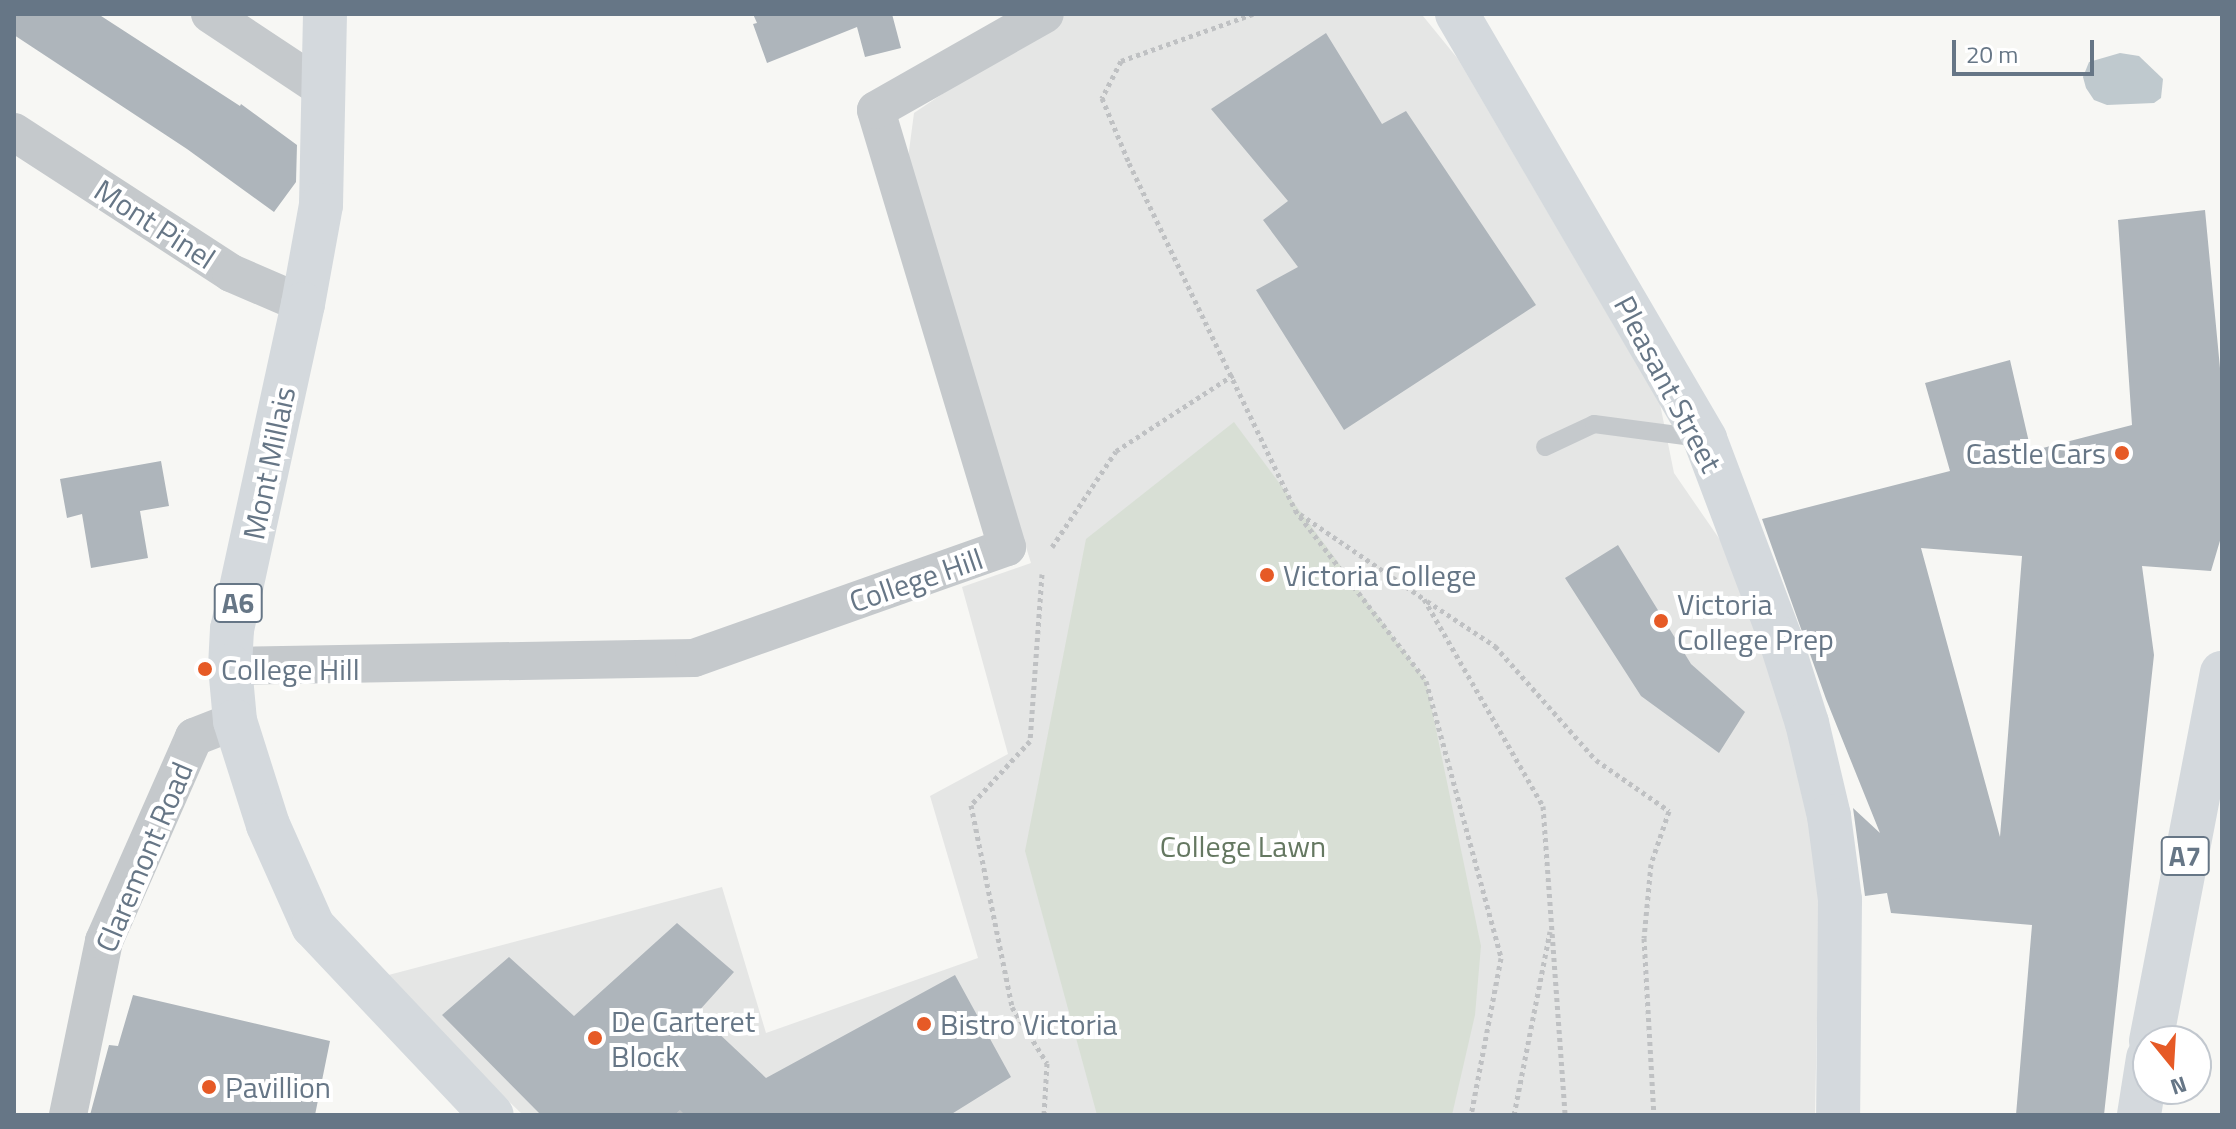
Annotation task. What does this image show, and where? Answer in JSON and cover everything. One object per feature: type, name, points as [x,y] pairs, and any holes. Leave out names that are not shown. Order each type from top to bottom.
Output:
[{"type":"main road","name":"Mont Millais","points":[[325,14],[326,91],[321,205],[303,304],[232,629],[230,666],[235,721],[268,825],[313,926],[492,1115]]},
{"type":"main road","name":"Pleasant Street","points":[[1457,14],[1705,439],[1780,638],[1807,723],[1829,816],[1840,900],[1838,1115]]},
{"type":"main road","name":"A7","points":[[2155,1025],[2211,778],[2222,673]]},
{"type":"street","points":[[210,14],[326,91]]},
{"type":"street","name":"College Hill","points":[[230,666],[694,658],[1007,547],[876,110],[1045,14]]},
{"type":"street","name":"Mont Pinel","points":[[14,132],[231,273],[303,304]]},
{"type":"street","name":"Claremont Road","points":[[68,1115],[104,941],[194,737],[235,721]]},
{"type":"lane","points":[[1545,447],[1594,424],[1705,439]]},
{"type":"path","points":[[1253,14],[1121,61],[1102,98],[1129,163],[1295,510],[1426,681],[1501,958],[1471,1115]]},
{"type":"path","points":[[1044,1115],[1047,1063],[1012,1007],[971,805],[1030,741],[1043,560],[1116,451],[1233,375]]},
{"type":"path","points":[[1295,510],[1495,646],[1596,760],[1669,811],[1651,864],[1644,938],[1654,1115]]},
{"type":"path","points":[[1424,599],[1543,806],[1565,1115]]},
{"type":"path","points":[[1514,1115],[1535,1021],[1552,920]]},
{"type":"shaded area","name":"Victoria College","points":[[1061,14],[1423,16],[1458,59],[1660,404],[1674,473],[1727,550],[1785,701],[1820,875],[1815,1115],[523,1115],[381,977],[722,887],[766,1033],[978,958],[930,796],[1008,754],[962,587],[1031,563],[907,166],[914,113]]},
{"type":"shaded area","points":[[2120,53],[2139,56],[2163,79],[2161,98],[2154,103],[2107,105],[2094,100],[2083,77],[2089,62]]},
{"type":"green space","name":"College Lawn","points":[[1234,422],[1426,681],[1481,946],[1475,1015],[1452,1115],[1097,1115],[1025,851],[1086,539]]},
{"type":"building","points":[[14,14],[98,14],[241,104],[297,145],[296,182],[274,212],[187,149],[14,35]]},
{"type":"building","points":[[753,14],[892,14],[901,48],[865,57],[857,27],[767,63],[753,24],[757,23]]},
{"type":"building","points":[[1326,33],[1382,124],[1406,111],[1536,305],[1344,430],[1256,290],[1298,267],[1263,220],[1288,201],[1211,109]]},
{"type":"building","points":[[2205,210],[2222,389],[2222,534],[2211,571],[2142,566],[2154,655],[2104,1115],[2016,1115],[2032,925],[1891,913],[1887,893],[1865,896],[1853,808],[1880,833],[1826,699],[1762,519],[1950,471],[1925,383],[2010,360],[2031,451],[2132,425],[2118,220]],"holes":[[[1921,548],[2022,556],[2000,837]]]},
{"type":"building","points":[[161,461],[169,506],[140,511],[148,558],[91,568],[82,514],[67,518],[60,479]]},
{"type":"building","points":[[1618,545],[1691,664],[1745,712],[1719,753],[1641,696],[1565,578]]},
{"type":"building","name":"De Carteret Block","points":[[677,923],[734,972],[697,1013],[766,1078],[955,975],[1011,1077],[950,1115],[541,1115],[442,1015],[509,957],[574,1016]]},
{"type":"building","name":"Pavillion","points":[[133,995],[330,1041],[315,1115],[90,1115],[109,1045],[118,1046]]},
{"type":"place","name":"Castle Cars","points":[[2122,453]]},
{"type":"place","name":"Victoria College","points":[[1267,575]]},
{"type":"place","name":"Victoria College Prep","points":[[1661,621]]},
{"type":"place","name":"College Hill","points":[[205,669]]},
{"type":"place","name":"Bistro Victoria","points":[[924,1024]]},
{"type":"place","name":"De Carteret Block","points":[[595,1038]]},
{"type":"place","name":"Pavillion","points":[[209,1087]]}]
